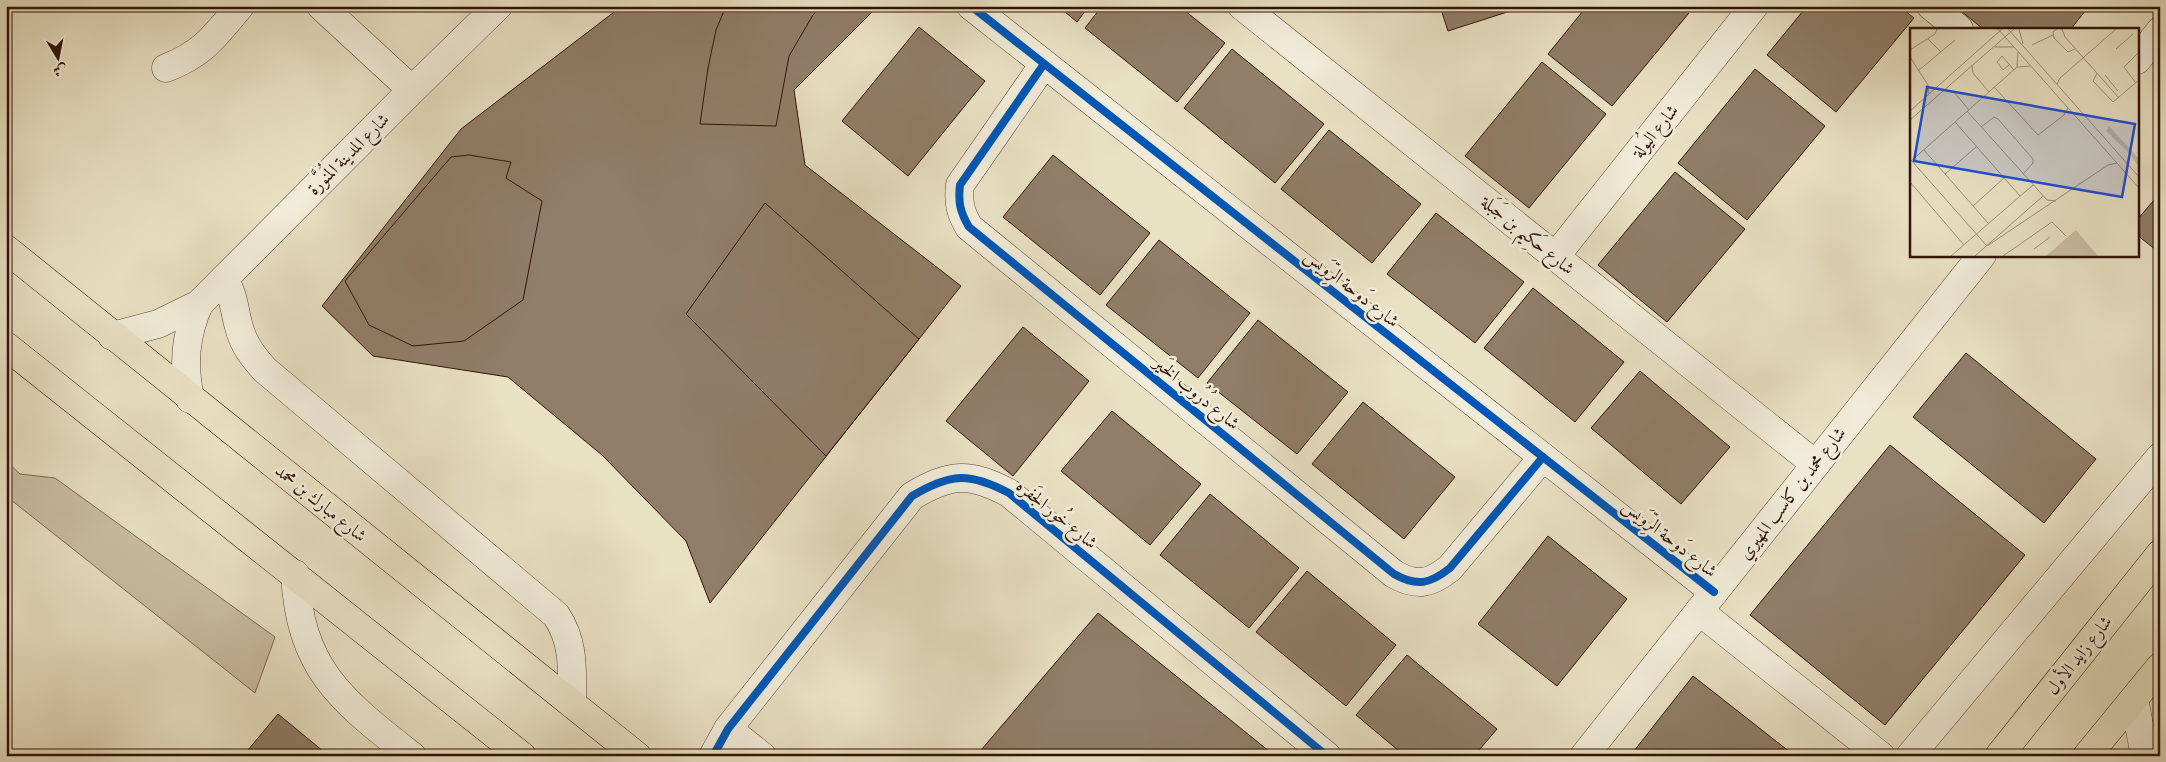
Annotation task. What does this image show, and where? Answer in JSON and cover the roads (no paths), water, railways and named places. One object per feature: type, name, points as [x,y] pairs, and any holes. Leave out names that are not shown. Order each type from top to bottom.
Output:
[{"type":"main road","name":"شارع مبارك بن محمد","points":[[6,249],[190,399],[637,756]]},
{"type":"main road","points":[[6,346],[522,756]]},
{"type":"main road","name":"شارع زايد الأول","points":[[1999,756],[2160,554]]},
{"type":"main road","points":[[2087,756],[2160,667]]},
{"type":"street","points":[[166,68],[195,55],[206,46],[240,6]]},
{"type":"street","points":[[321,6],[412,90]]},
{"type":"street","name":"شارع المدينة المُنوَّرة","points":[[112,336],[158,324],[199,304],[498,6]]},
{"type":"street","name":"شارع دَوحة الرِّوَيس","points":[[971,6],[1543,457],[1881,756]]},
{"type":"street","name":"شارع حَكِيم بن جَبَلة","points":[[1242,6],[1815,464]]},
{"type":"street","name":"شارع اليُولة","points":[[1555,256],[1754,6]]},
{"type":"street","points":[[1931,6],[1958,28]]},
{"type":"street","points":[[2138,59],[2160,32]]},
{"type":"street","name":"شارع دُرُوب الخَير","points":[[1044,64],[960,185],[958,199],[961,214],[969,227],[1394,574],[1406,581],[1422,582],[1437,578],[1450,568],[1543,457]]},
{"type":"street","name":"شارع محمد بن كاسب المهيري","points":[[1584,756],[1981,256]]},
{"type":"street","points":[[224,279],[232,295],[239,329],[245,345],[265,370],[556,615],[564,627],[570,644],[572,704]]},
{"type":"street","name":"شارع المدينة المُنوَّرة","points":[[190,399],[185,360],[186,341],[199,304]]},
{"type":"street","points":[[1910,756],[2160,457]]},
{"type":"street","name":"شارع خُور الجَفره","points":[[713,756],[728,729],[912,496],[935,482],[961,477],[986,481],[1009,493],[1327,756]]},
{"type":"street","points":[[295,574],[296,601],[302,628],[312,654],[326,677],[343,698],[412,756]]},
{"type":"street","points":[[2134,700],[2145,756]]},
{"type":"street","points":[[728,729],[762,756]]}]
